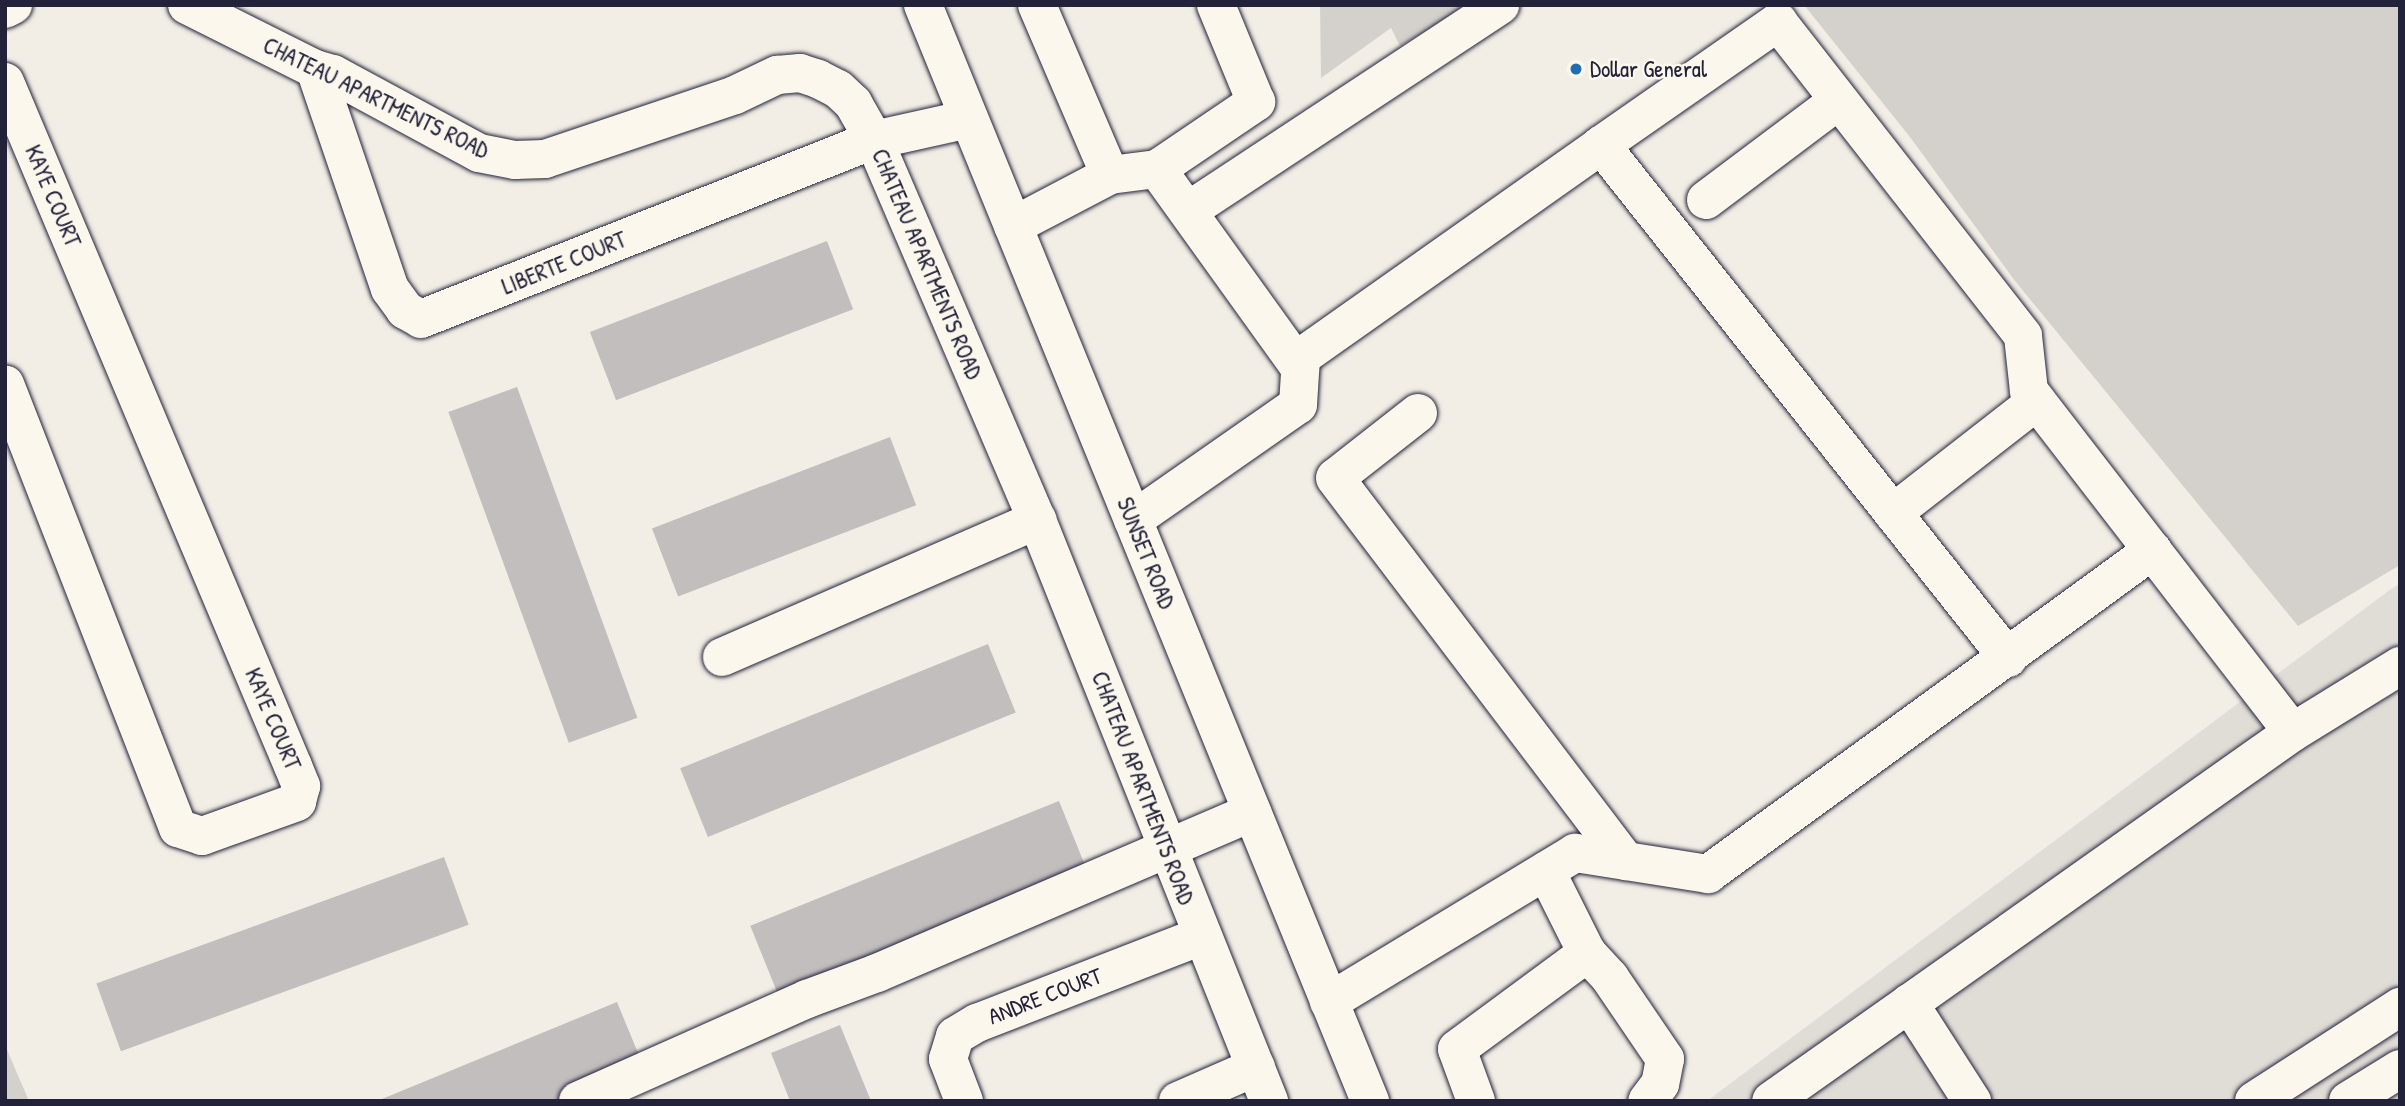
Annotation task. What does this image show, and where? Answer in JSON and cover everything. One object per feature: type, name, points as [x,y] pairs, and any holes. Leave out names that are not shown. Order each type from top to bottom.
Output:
[{"type":"street","points":[[5,9],[13,5]]},
{"type":"street","name":"CHATEAU APARTMENTS ROAD","points":[[187,5],[315,69],[333,74],[479,153],[515,160],[545,159],[735,95],[778,75],[800,73],[818,79],[845,96],[874,140],[1038,520],[1166,849],[1263,1084]]},
{"type":"street","name":"SUNSET ROAD","points":[[923,5],[1370,1101]]},
{"type":"street","points":[[1037,5],[1110,175]]},
{"type":"street","points":[[1013,226],[1110,175],[1157,170],[1256,102],[1216,5]]},
{"type":"street","points":[[1188,211],[1500,5]]},
{"type":"street","points":[[1133,520],[1298,405],[1301,357],[1601,145],[1768,15],[1778,23],[2023,336],[2029,391],[2293,732]]},
{"type":"street","name":"LIBERTE COURT","points":[[315,69],[390,289],[405,310],[421,319],[874,140],[969,119]]},
{"type":"street","name":"KAYE COURT","points":[[5,82],[293,766],[301,786],[297,802],[202,836],[178,828],[5,385]]},
{"type":"street","points":[[1706,200],[1838,101]]},
{"type":"street","points":[[1601,145],[2008,658]]},
{"type":"street","points":[[1157,170],[1300,368]]},
{"type":"street","points":[[1893,513],[2037,401]]},
{"type":"street","points":[[1418,413],[1335,478],[1626,861]]},
{"type":"street","points":[[722,657],[1038,520]]},
{"type":"street","points":[[1329,1002],[1575,853],[1708,874],[2153,550]]},
{"type":"street","points":[[1771,1101],[2293,732],[2400,666]]},
{"type":"street","points":[[578,1101],[807,999],[877,973],[1252,812]]},
{"type":"street","points":[[1546,871],[1587,953],[1610,978],[1665,1059],[1660,1084],[1647,1101]]},
{"type":"street","name":"ANDRE COURT","points":[[964,1101],[948,1059],[955,1036],[978,1023],[1201,936]]},
{"type":"street","points":[[1475,1101],[1457,1049],[1587,953]]},
{"type":"street","points":[[1909,1003],[1972,1101]]},
{"type":"street","points":[[2254,1101],[2400,1007]]},
{"type":"street","points":[[2348,1101],[2400,1069]]},
{"type":"street","points":[[1178,1101],[1263,1084]]},
{"type":"shaded area","points":[[1320,5],[1469,5],[1400,46],[1391,28],[1321,78]]},
{"type":"shaded area","points":[[1804,5],[2400,5],[2400,565],[2298,626],[2015,281],[1910,137]]},
{"type":"shaded area","points":[[2400,584],[2400,1101],[1707,1101],[2391,589]]},
{"type":"shaded area","points":[[5,1045],[29,1101],[5,1101]]},
{"type":"building","points":[[827,241],[853,309],[616,400],[590,332]]},
{"type":"building","points":[[517,387],[637,718],[569,743],[448,412]]},
{"type":"building","points":[[890,437],[916,505],[678,597],[652,528]]},
{"type":"building","points":[[988,644],[1016,713],[708,837],[680,768]]},
{"type":"building","points":[[1059,801],[1087,871],[778,995],[750,926]]},
{"type":"building","points":[[444,857],[469,925],[121,1051],[96,984]]},
{"type":"building","points":[[617,1002],[645,1070],[571,1101],[377,1101]]},
{"type":"building","points":[[840,1025],[871,1101],[790,1101],[771,1053]]},
{"type":"place","name":"Dollar General","points":[[1576,69]]}]
